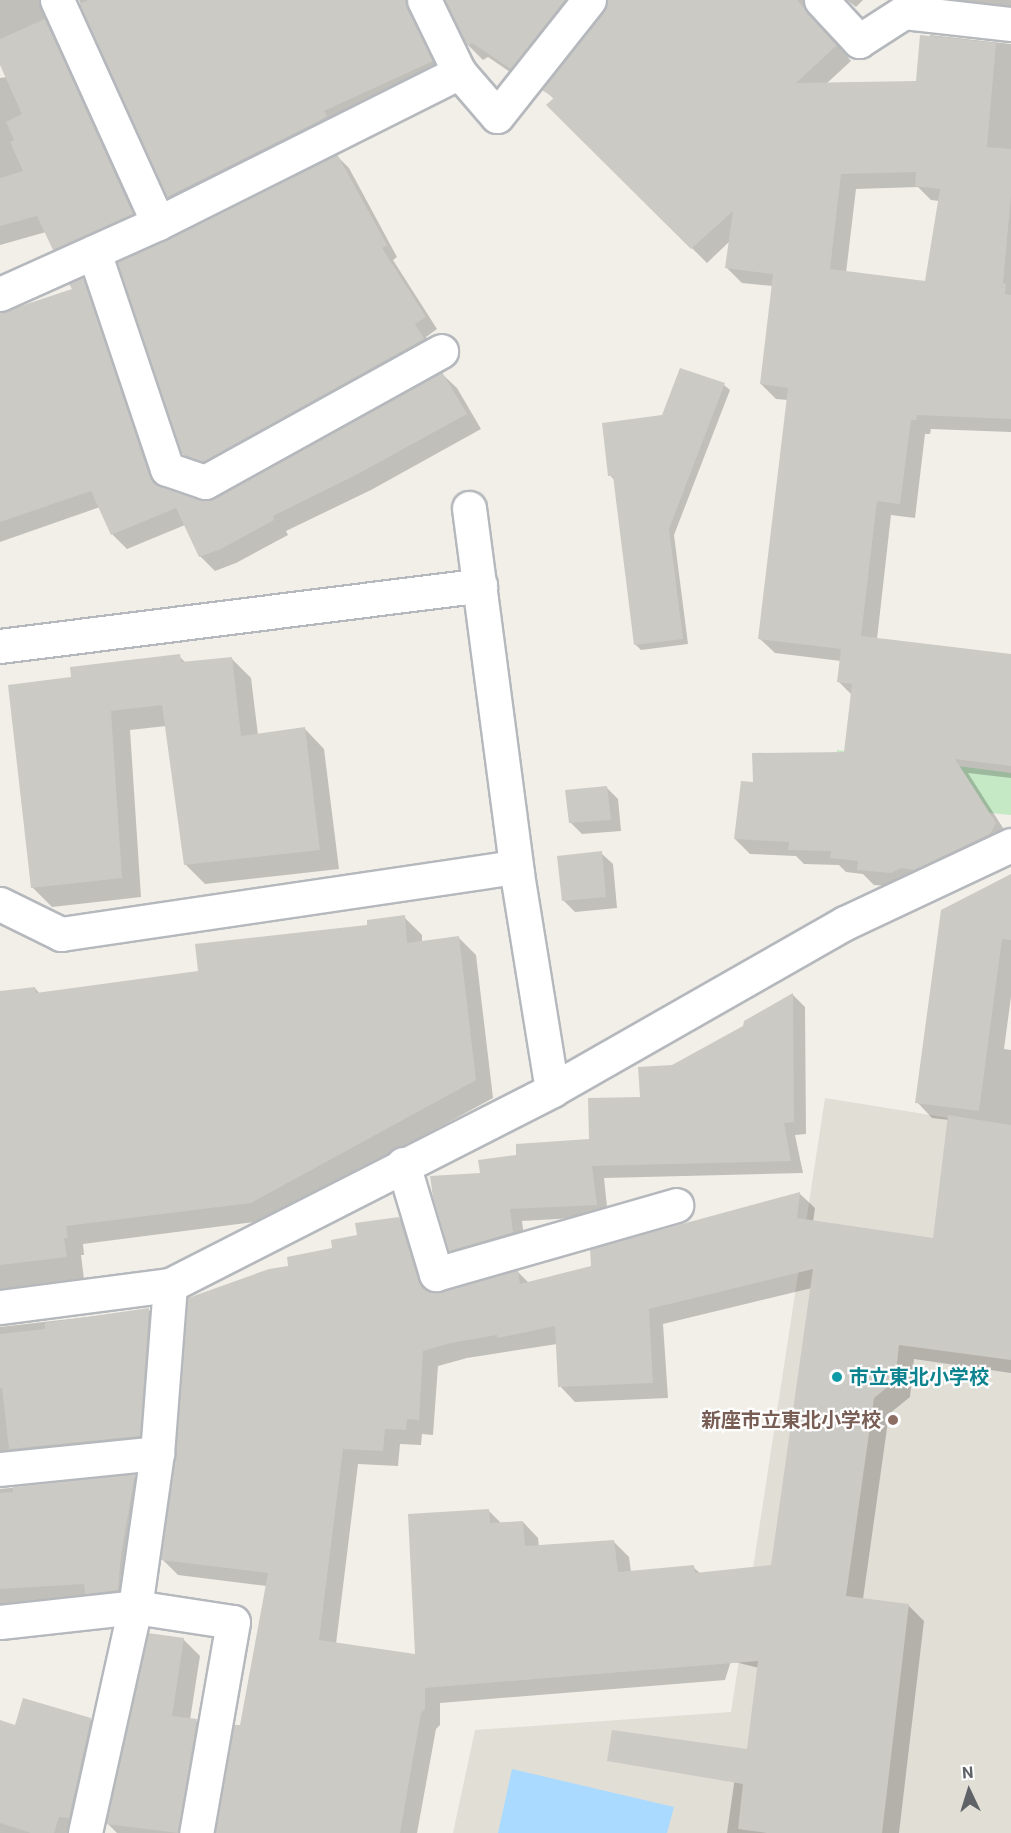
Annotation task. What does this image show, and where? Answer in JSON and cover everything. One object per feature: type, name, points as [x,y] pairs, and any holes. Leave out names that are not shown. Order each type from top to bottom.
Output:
[{"type":"street","points":[[57,0],[158,223]]},
{"type":"street","points":[[424,0],[459,72],[496,116],[590,0]]},
{"type":"street","points":[[821,0],[859,41],[904,12],[998,15]]},
{"type":"street","points":[[0,294],[158,223],[459,72]]},
{"type":"street","points":[[94,252],[167,469],[205,482],[441,351]]},
{"type":"street","points":[[469,508],[516,867],[552,1090]]},
{"type":"street","points":[[0,646],[480,585]]},
{"type":"street","points":[[0,1307],[170,1285],[402,1164],[552,1090],[845,923],[1011,845]]},
{"type":"street","points":[[0,904],[61,934],[516,867]]},
{"type":"street","points":[[402,1164],[436,1274],[676,1205]]},
{"type":"street","points":[[85,1833],[135,1607],[157,1453],[170,1285]]},
{"type":"street","points":[[0,1469],[157,1453]]},
{"type":"street","points":[[0,1622],[135,1607],[233,1622],[196,1833]]},
{"type":"shaded area","name":"新座市立東北小学校","points":[[825,1098],[1011,1128],[1011,1833],[453,1833],[475,1730],[731,1712]]},
{"type":"green space","points":[[837,750],[1011,773],[1011,815],[832,797]]},
{"type":"water","points":[[512,1769],[674,1807],[667,1833],[498,1833]]},
{"type":"building","points":[[88,0],[405,0],[433,61],[324,111],[327,116],[319,121],[167,197],[79,4]]},
{"type":"building","points":[[445,0],[565,0],[511,69],[472,43],[467,46]]},
{"type":"building","points":[[607,0],[797,0],[837,45],[796,83],[916,81],[920,35],[996,43],[987,147],[1011,149],[1011,196],[1003,283],[1006,284],[1005,294],[1011,295],[1011,419],[917,415],[916,420],[911,420],[900,504],[877,501],[861,636],[1011,654],[1011,766],[955,759],[996,823],[990,834],[914,870],[901,868],[891,873],[857,870],[858,861],[830,858],[831,851],[788,850],[789,842],[734,839],[741,781],[753,782],[752,753],[844,752],[852,684],[837,682],[841,649],[758,639],[788,388],[760,384],[773,274],[725,268],[733,211],[691,249],[546,105],[554,98],[542,90],[604,12]],"holes":[[[916,172],[915,186],[940,189],[925,281],[830,269],[841,174]]]},
{"type":"building","points":[[45,19],[133,214],[53,250],[37,216],[0,226],[0,178],[23,171],[10,142],[14,140],[6,122],[22,114],[0,65],[0,39]]},
{"type":"building","points":[[337,154],[387,245],[382,248],[426,317],[415,324],[424,339],[203,462],[182,454],[117,262]]},
{"type":"building","points":[[83,277],[149,475],[161,487],[199,500],[214,499],[442,372],[467,414],[356,475],[273,516],[274,520],[221,549],[199,557],[176,508],[111,535],[91,491],[0,522],[0,313],[72,289],[69,284]]},
{"type":"building","points":[[680,368],[725,383],[669,529],[683,639],[634,645],[613,476],[608,476],[602,423],[662,415]]},
{"type":"building","points":[[180,654],[181,662],[232,657],[241,736],[305,727],[320,850],[184,865],[162,705],[111,711],[122,878],[31,888],[8,685],[71,677],[70,667]]},
{"type":"building","points":[[607,786],[611,820],[569,823],[565,790]]},
{"type":"building","points":[[602,851],[606,897],[562,901],[557,856]]},
{"type":"building","points":[[1011,874],[1011,940],[1002,939],[979,1111],[915,1103],[941,910]]},
{"type":"building","points":[[405,915],[407,943],[459,936],[476,1080],[251,1203],[66,1226],[68,1238],[64,1238],[67,1257],[0,1265],[0,991],[35,987],[36,993],[198,971],[195,944],[367,925],[367,920]]},
{"type":"building","points":[[793,993],[794,1122],[784,1123],[791,1161],[592,1166],[597,1205],[510,1209],[513,1232],[449,1251],[433,1197],[430,1176],[480,1173],[478,1160],[516,1155],[516,1144],[589,1139],[588,1098],[640,1097],[638,1067],[672,1065],[743,1026],[744,1021]]},
{"type":"building","points":[[948,1115],[1011,1125],[1011,1360],[899,1345],[895,1381],[874,1398],[846,1596],[909,1604],[882,1833],[767,1833],[738,1829],[743,1784],[607,1761],[612,1730],[747,1749],[758,1661],[425,1688],[425,1709],[421,1713],[400,1833],[215,1833],[234,1725],[240,1725],[268,1573],[161,1560],[176,1454],[188,1298],[269,1269],[288,1266],[287,1257],[332,1248],[331,1240],[357,1235],[355,1223],[399,1217],[418,1279],[424,1288],[432,1292],[518,1270],[520,1284],[591,1266],[590,1249],[800,1192],[797,1218],[933,1238]],"holes":[[[813,1269],[771,1565],[695,1573],[694,1565],[618,1572],[614,1540],[525,1546],[523,1521],[490,1523],[489,1509],[408,1514],[415,1654],[319,1640],[343,1449],[383,1451],[385,1429],[406,1430],[407,1419],[419,1420],[423,1351],[451,1343],[497,1335],[498,1338],[555,1326],[558,1387],[653,1383],[649,1309]]]},
{"type":"building","points":[[149,1308],[140,1436],[9,1449],[2,1388],[0,1388],[0,1334],[45,1329],[45,1323]]},
{"type":"building","points":[[135,1474],[121,1555],[118,1590],[85,1594],[84,1584],[0,1589],[0,1493],[13,1492],[13,1487]]},
{"type":"building","points":[[148,1633],[184,1638],[172,1716],[197,1719],[178,1833],[106,1824]]},
{"type":"building","points":[[23,1698],[91,1718],[69,1818],[59,1817],[54,1833],[31,1833],[0,1823],[0,1720],[15,1725]]},
{"type":"place","name":"市立東北小学校","points":[[837,1377]]},
{"type":"place","name":"新座市立東北小学校","points":[[893,1420]]}]
